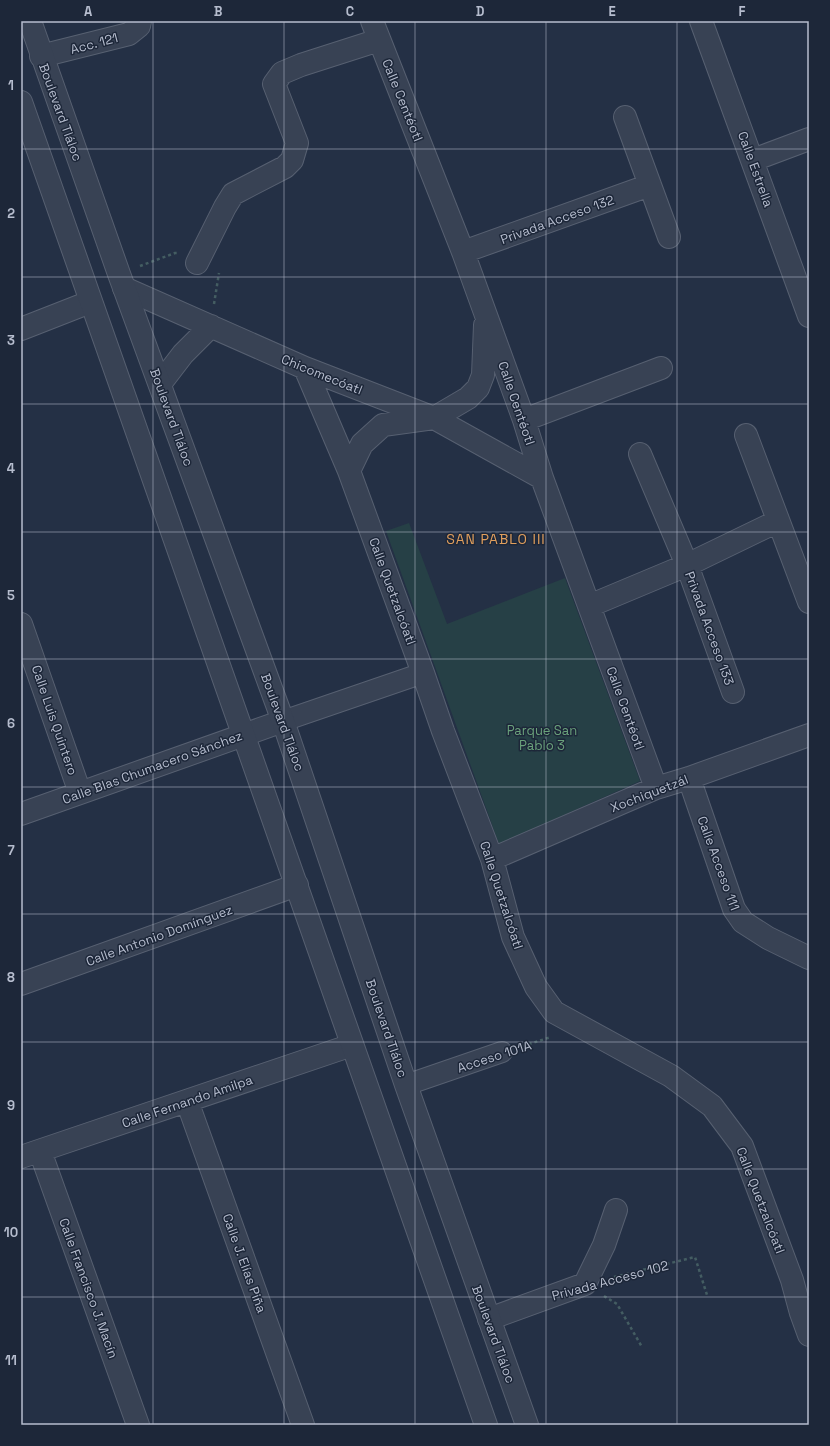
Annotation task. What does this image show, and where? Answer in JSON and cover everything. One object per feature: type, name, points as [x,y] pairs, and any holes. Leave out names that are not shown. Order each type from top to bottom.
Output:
[{"type":"street","name":"Boulevard Tláloc","points":[[30,21],[41,56],[124,288],[283,721],[406,1085],[528,1425]]},
{"type":"street","name":"Acc. 121","points":[[41,56],[129,34],[139,26],[140,21]]},
{"type":"street","name":"Calle Estrella","points":[[708,23],[753,160],[804,289],[809,316]]},
{"type":"street","points":[[197,263],[225,207],[234,194],[285,167],[292,160],[297,144],[274,84],[282,73],[376,31]]},
{"type":"street","name":"Calle Centéotl","points":[[376,31],[463,252],[524,420],[542,478],[656,788]]},
{"type":"street","points":[[21,102],[90,302],[297,885],[486,1425]]},
{"type":"street","points":[[625,117],[669,237]]},
{"type":"street","points":[[753,160],[809,139]]},
{"type":"street","name":"Privada Acceso 132","points":[[463,252],[650,185]]},
{"type":"street","name":"Chicomecóatl","points":[[124,288],[305,368],[434,418],[542,478]]},
{"type":"street","points":[[21,329],[90,302]]},
{"type":"street","points":[[349,471],[362,444],[383,425],[434,418],[468,398],[478,388],[483,375],[486,316]]},
{"type":"street","points":[[160,384],[183,354],[211,326]]},
{"type":"street","name":"Calle Quetzalcóatl","points":[[305,368],[349,471],[423,672],[443,732],[492,859],[513,937],[536,987],[554,1012],[671,1076],[712,1106],[742,1146],[800,1276],[801,1312],[809,1335]]},
{"type":"street","points":[[524,420],[661,368]]},
{"type":"street","points":[[746,435],[809,602]]},
{"type":"street","name":"Privada Acceso 133","points":[[640,454],[687,565],[733,692]]},
{"type":"street","name":"Privada Acceso 133","points":[[589,606],[687,565],[778,521]]},
{"type":"street","name":"Calle Luis Quintero","points":[[21,624],[80,793]]},
{"type":"street","points":[[283,721],[423,672]]},
{"type":"street","name":"Calle Blas Chumacero Sánchez","points":[[21,814],[283,721]]},
{"type":"street","name":"Xochiquetzál","points":[[492,859],[656,788],[689,778],[809,735]]},
{"type":"street","name":"Calle Acceso 111","points":[[689,778],[737,914],[743,922],[768,938],[809,958]]},
{"type":"street","name":"Calle Antonio Domínguez","points":[[21,984],[297,885]]},
{"type":"street","name":"Calle Fernando Amilpa","points":[[30,1154],[352,1045]]},
{"type":"street","name":"Acceso 101A","points":[[406,1085],[502,1052]]},
{"type":"street","name":"Calle J. Elías Piña","points":[[187,1101],[303,1425]]},
{"type":"street","name":"Calle Francisco J. Macín","points":[[30,1154],[138,1425]]},
{"type":"street","points":[[585,1284],[604,1246],[616,1210]]},
{"type":"street","name":"Privada Acceso 102","points":[[489,1319],[585,1284]]},
{"type":"path","name":"Acceso 101A","points":[[502,1052],[582,1028]]},
{"type":"path","name":"Privada Acceso 102","points":[[585,1284],[695,1257],[707,1295]]},
{"type":"path","points":[[585,1284],[617,1304],[642,1347]]},
{"type":"green space","name":"Parque San Pablo 3","points":[[409,523],[447,624],[565,578],[640,781],[499,844],[386,531]]},
{"type":"district","name":"SAN PABLO III","points":[[496,539]]}]
